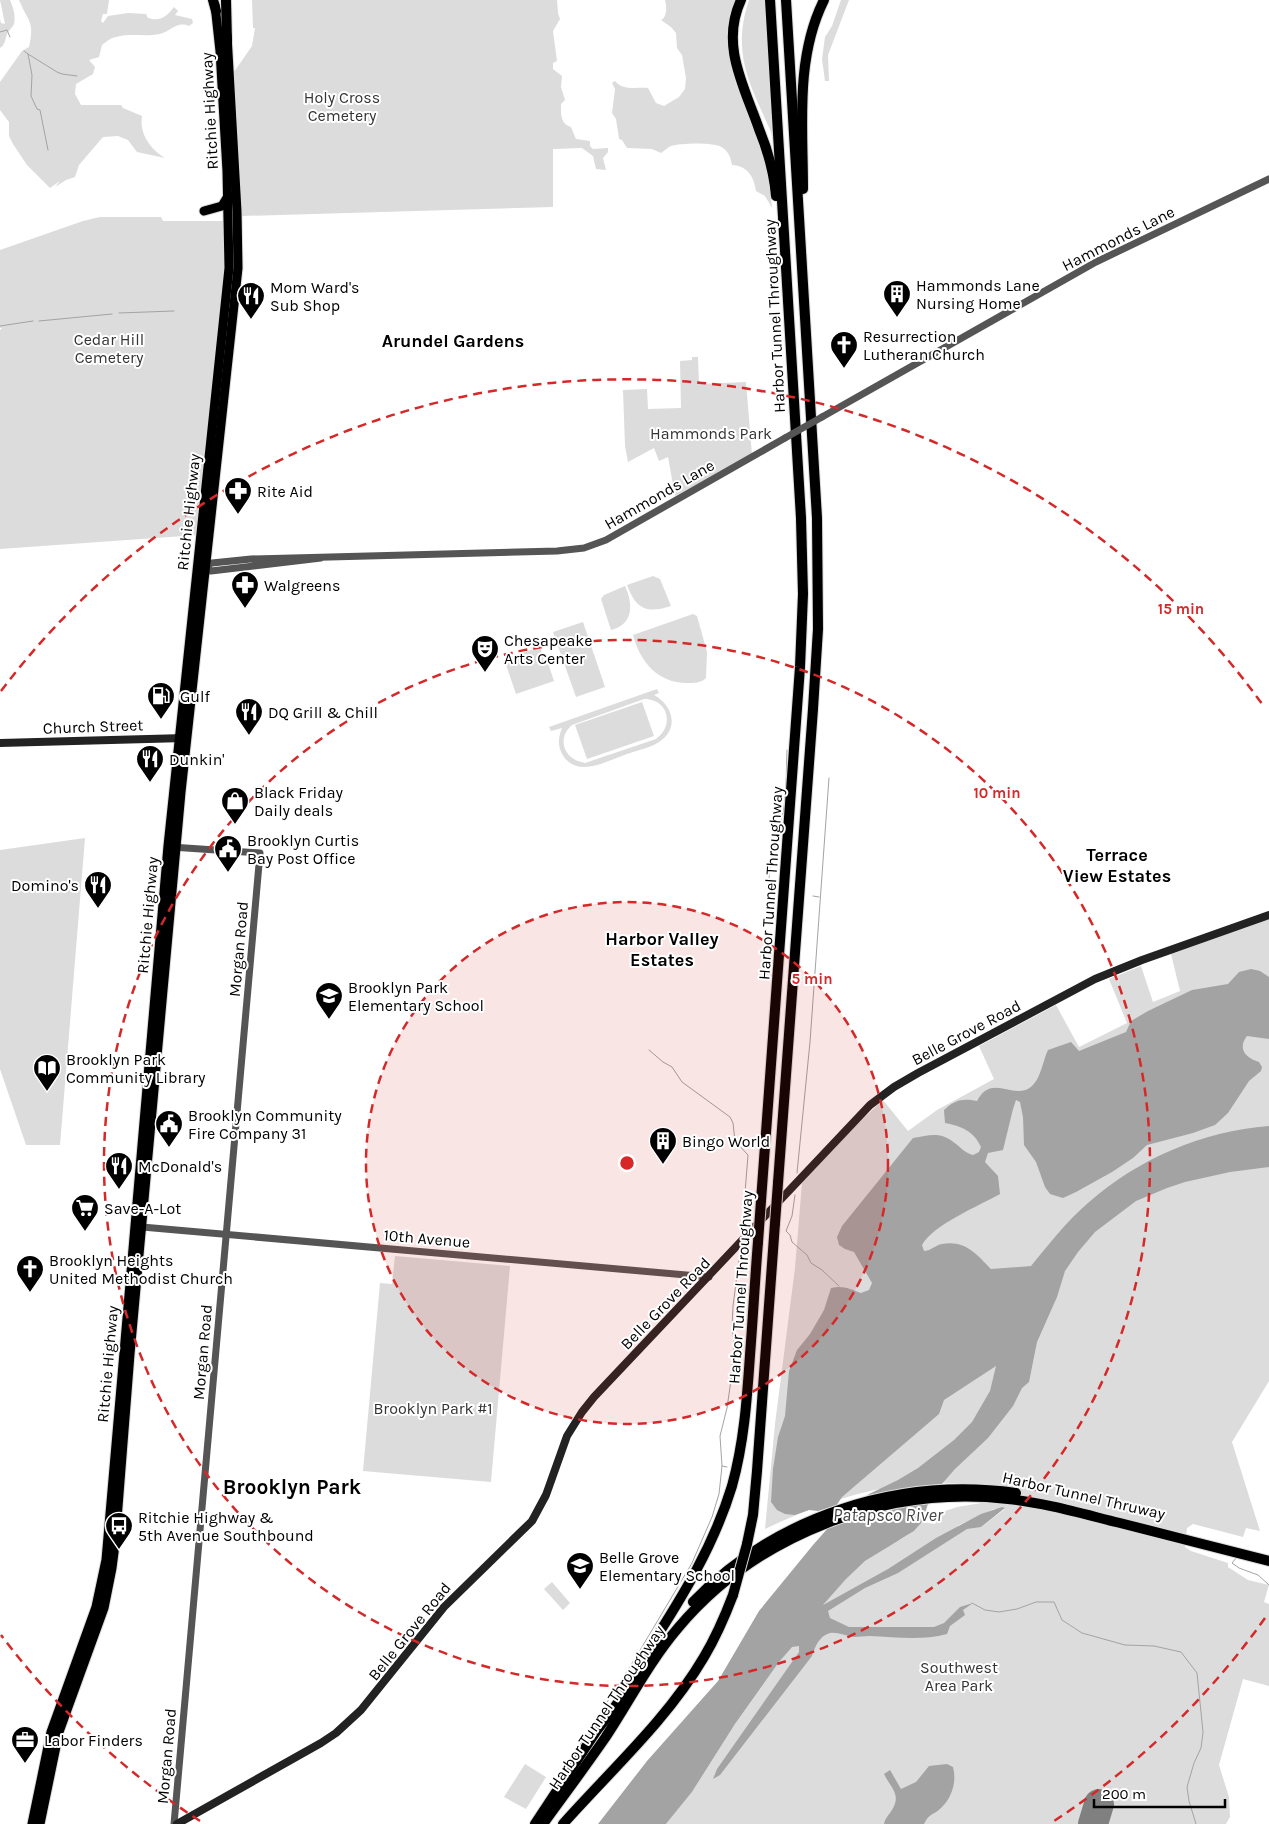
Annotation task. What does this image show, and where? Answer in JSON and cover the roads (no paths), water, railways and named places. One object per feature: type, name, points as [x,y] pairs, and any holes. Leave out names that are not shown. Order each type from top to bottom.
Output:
[{"type":"highway","points":[[214,0],[216,12]]},
{"type":"highway","points":[[225,0],[228,41]]},
{"type":"highway","points":[[741,0],[733,29],[733,52],[738,73],[767,149],[773,176],[793,385]]},
{"type":"highway","name":"Harbor Tunnel Throughway","points":[[535,1824],[687,1588],[712,1541],[737,1465],[745,1420],[802,637],[802,554],[770,0]]},
{"type":"highway","name":"Harbor Tunnel Throughway","points":[[563,1824],[657,1723],[705,1656],[721,1625],[733,1595],[753,1514],[814,709],[818,629],[817,518],[786,0]]},
{"type":"highway","points":[[802,272],[805,242],[803,190],[804,72],[810,38],[824,0]]},
{"type":"highway","name":"Harbor Tunnel Thruway","points":[[806,1528],[831,1512],[888,1496],[918,1491],[989,1489],[1057,1501],[1269,1555]]},
{"type":"highway","name":"Harbor Tunnel Thruway","points":[[806,1528],[902,1502],[940,1497],[996,1498],[1060,1508],[1269,1561]]},
{"type":"highway","name":"Harbor Tunnel Throughway","points":[[596,1731],[669,1629],[704,1591],[725,1573],[777,1537],[806,1528]]},
{"type":"highway","name":"Harbor Tunnel Throughway","points":[[543,1824],[605,1737],[644,1674],[678,1629],[705,1600],[742,1568],[806,1528]]},
{"type":"main road","name":"Ritchie Highway","points":[[32,1824],[53,1724],[96,1607],[105,1566],[172,847],[229,274],[228,195],[222,78],[216,12]]},
{"type":"main road","name":"Ritchie Highway","points":[[183,738],[206,567],[238,268],[237,211],[228,41]]},
{"type":"main road","points":[[204,212],[222,206],[228,195]]},
{"type":"main road","name":"Church Street","points":[[0,743],[183,738]]},
{"type":"main road","name":"Ritchie Highway","points":[[40,1824],[63,1718],[104,1608],[112,1568],[142,1227],[172,847]]},
{"type":"main road","name":"Belle Grove Road","points":[[176,1824],[321,1743],[336,1733],[361,1710],[444,1606],[532,1521],[546,1495],[567,1436],[594,1397],[709,1277],[859,1115],[898,1084],[1096,979],[1142,960],[1269,915]]},
{"type":"street","name":"Hammonds Lane","points":[[321,558],[211,571],[206,567],[212,563],[251,559],[557,551],[584,548],[606,540],[1096,262],[1269,179]]},
{"type":"street","points":[[235,568],[248,564],[251,559]]},
{"type":"street","points":[[253,567],[257,564],[275,562],[279,559]]},
{"type":"street","name":"Morgan Road","points":[[172,847],[260,853],[176,1824]]},
{"type":"street","name":"10th Avenue","points":[[142,1227],[709,1277]]},
{"type":"water","name":"Patapsco River","points":[[1251,969],[1260,971],[1269,977],[1269,1039],[1247,1036],[1243,1045],[1244,1052],[1250,1058],[1259,1062],[1262,1067],[1261,1071],[1249,1081],[1228,1113],[1215,1125],[1147,1145],[1133,1158],[1112,1172],[1063,1198],[1050,1194],[1045,1187],[1036,1162],[1024,1145],[1023,1117],[1020,1102],[1016,1100],[1003,1150],[988,1153],[985,1162],[998,1176],[1000,1194],[946,1223],[928,1237],[922,1245],[924,1251],[938,1245],[950,1243],[964,1246],[975,1253],[991,1269],[1031,1266],[1080,1210],[1107,1187],[1128,1173],[1172,1150],[1195,1141],[1219,1134],[1269,1126],[1269,1167],[1230,1172],[1167,1188],[1136,1201],[1095,1232],[1065,1271],[1057,1297],[1037,1342],[1029,1382],[1022,1388],[1013,1406],[988,1438],[941,1485],[928,1504],[922,1522],[914,1531],[865,1561],[823,1605],[888,1569],[936,1538],[981,1514],[1002,1507],[1005,1508],[981,1527],[967,1529],[898,1573],[865,1588],[828,1611],[830,1618],[849,1627],[934,1627],[944,1623],[960,1607],[973,1603],[963,1610],[965,1615],[950,1626],[947,1634],[937,1636],[908,1638],[854,1637],[833,1633],[826,1634],[820,1639],[812,1656],[720,1775],[713,1779],[717,1769],[799,1652],[799,1646],[792,1647],[779,1662],[735,1724],[692,1792],[666,1824],[598,1824],[647,1761],[718,1681],[759,1611],[828,1528],[869,1494],[918,1468],[954,1440],[972,1422],[990,1391],[996,1366],[944,1400],[939,1414],[842,1497],[836,1506],[818,1511],[809,1510],[795,1515],[785,1514],[777,1510],[771,1502],[773,1469],[778,1437],[785,1416],[789,1371],[797,1350],[810,1334],[824,1310],[831,1288],[843,1287],[861,1293],[869,1290],[872,1283],[854,1252],[839,1245],[837,1237],[842,1226],[913,1138],[931,1135],[941,1136],[951,1140],[964,1151],[973,1155],[979,1152],[981,1147],[971,1133],[945,1123],[944,1110],[952,1104],[963,1100],[977,1101],[989,1089],[1025,1090],[1032,1086],[1038,1078],[1048,1050],[1071,1042],[1079,1051],[1126,1032],[1131,1021],[1192,990],[1228,984],[1239,972]]},
{"type":"water","points":[[947,1764],[953,1767],[954,1783],[951,1794],[941,1808],[930,1816],[924,1824],[884,1824],[896,1799],[894,1791],[884,1774],[890,1770],[901,1789],[916,1782],[929,1766]]},
{"type":"waterway","points":[[0,32],[7,30],[10,37]]},
{"type":"waterway","points":[[24,51],[28,54],[32,75],[31,96],[37,109],[40,110],[48,150]]},
{"type":"waterway","points":[[28,54],[57,72],[77,76]]},
{"type":"waterway","points":[[119,313],[174,311]]},
{"type":"waterway","points":[[39,321],[112,314]]},
{"type":"waterway","points":[[0,326],[33,321]]},
{"type":"waterway","points":[[776,894],[770,890],[769,872],[784,809],[787,750]]},
{"type":"waterway","points":[[797,1173],[810,1042],[829,778]]},
{"type":"waterway","points":[[775,821],[777,830]]},
{"type":"waterway","points":[[813,896],[819,897]]},
{"type":"waterway","points":[[649,1050],[672,1067],[682,1082],[730,1117],[733,1123],[735,1141],[748,1155],[744,1205]]},
{"type":"waterway","points":[[795,1195],[792,1216],[786,1231],[790,1235],[792,1242],[807,1255],[811,1263],[822,1270],[839,1286]]},
{"type":"waterway","points":[[565,1768],[636,1657],[692,1563],[712,1517],[719,1494],[722,1466],[720,1436],[731,1380],[734,1342],[732,1326],[733,1306],[739,1260]]},
{"type":"waterway","points":[[722,1466],[727,1467]]},
{"type":"waterway","points":[[1237,1557],[1232,1563],[1239,1568],[1258,1575],[1269,1585]]},
{"type":"waterway","points":[[972,1603],[985,1610],[999,1612],[1017,1609],[1036,1602],[1054,1602],[1062,1620],[1082,1633],[1125,1645],[1154,1646],[1181,1652],[1197,1673],[1203,1732],[1201,1748],[1194,1763],[1187,1787],[1196,1824]]},
{"type":"place","name":"Hammonds Lane Nursing Home","points":[[897,318]]},
{"type":"place","name":"Mom Ward's Sub Shop","points":[[251,320]]},
{"type":"place","name":"Resurrection Lutheran Church","points":[[844,369]]},
{"type":"place","name":"Rite Aid","points":[[238,515]]},
{"type":"place","name":"Walgreens","points":[[245,609]]},
{"type":"place","name":"Chesapeake Arts Center","points":[[485,673]]},
{"type":"place","name":"Gulf","points":[[161,720]]},
{"type":"place","name":"DQ Grill & Chill","points":[[249,736]]},
{"type":"place","name":"Dunkin'","points":[[150,783]]},
{"type":"place","name":"Black Friday Daily deals","points":[[235,825]]},
{"type":"place","name":"Brooklyn Curtis Bay Post Office","points":[[228,873]]},
{"type":"place","name":"Domino's","points":[[98,909]]},
{"type":"place","name":"Brooklyn Park Elementary School","points":[[329,1020]]},
{"type":"place","name":"Brooklyn Park Community Library","points":[[47,1092]]},
{"type":"place","name":"Brooklyn Community Fire Company 31","points":[[169,1148]]},
{"type":"place","name":"Bingo World","points":[[663,1165]]},
{"type":"place","name":"McDonald's","points":[[119,1190]]},
{"type":"place","name":"Save-A-Lot","points":[[85,1232]]},
{"type":"place","name":"Brooklyn Heights United Methodist Church","points":[[30,1293]]},
{"type":"place","name":"Ritchie Highway & 5th Avenue Southbound","points":[[119,1550]]},
{"type":"place","name":"Belle Grove Elementary School","points":[[580,1590]]},
{"type":"place","name":"Labor Finders","points":[[25,1764]]},
{"type":"district","name":"Arundel Gardens","points":[[453,341]]},
{"type":"district","name":"Terrace View Estates","points":[[1117,865]]},
{"type":"district","name":"Harbor Valley Estates","points":[[662,950]]},
{"type":"district","name":"Brooklyn Park","points":[[292,1487]]},
{"type":"park label","name":"Holy Cross Cemetery","points":[[342,106]]},
{"type":"park label","name":"Cedar Hill Cemetery","points":[[109,348]]},
{"type":"park label","name":"Hammonds Park","points":[[711,433]]},
{"type":"park label","name":"Brooklyn Park #1","points":[[433,1408]]},
{"type":"park label","name":"Southwest Area Park","points":[[959,1676]]}]
